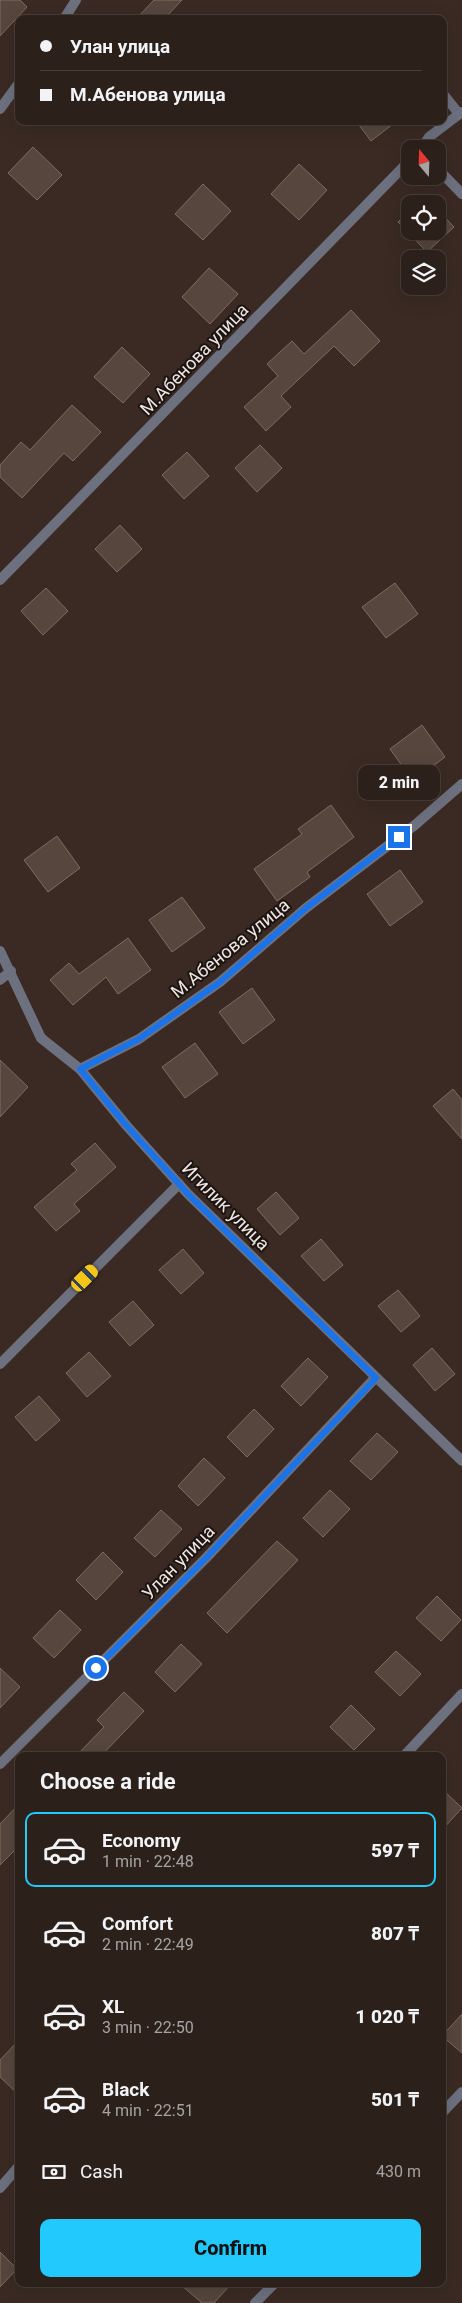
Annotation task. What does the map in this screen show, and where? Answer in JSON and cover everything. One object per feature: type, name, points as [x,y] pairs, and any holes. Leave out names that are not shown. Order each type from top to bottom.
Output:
[{"type":"street","points":[[67,15],[76,0]]},
{"type":"street","points":[[0,109],[15,88]]},
{"type":"street","points":[[447,98],[461,113],[447,123]]},
{"type":"street","points":[[426,140],[444,125]]},
{"type":"street","name":"М.Абенова улица","points":[[0,580],[401,169]]},
{"type":"street","points":[[446,177],[462,194]]},
{"type":"street","name":"М.Абенова улица","points":[[80,1069],[139,1039],[220,982],[306,908],[415,825],[462,784]]},
{"type":"street","name":"Игилик улица","points":[[0,951],[41,1038],[80,1069],[126,1125],[179,1184],[462,1461]]},
{"type":"street","points":[[0,980],[11,971]]},
{"type":"street","points":[[0,1364],[179,1184]]},
{"type":"street","name":"Улан улица","points":[[0,1764],[206,1558],[376,1378]]},
{"type":"street","points":[[408,1752],[462,1694]]},
{"type":"street","points":[[446,2109],[462,2092]]},
{"type":"street","points":[[0,2188],[15,2171]]},
{"type":"street","points":[[255,2303],[271,2287]]},
{"type":"building","points":[[0,0],[20,0],[27,7],[20,15],[15,15],[15,20],[0,36]]},
{"type":"building","points":[[154,0],[182,0],[168,15],[140,15]]},
{"type":"building","points":[[359,125],[392,125],[371,141]]},
{"type":"building","points":[[33,147],[62,175],[37,200],[8,173]]},
{"type":"building","points":[[299,164],[327,190],[299,220],[271,194]]},
{"type":"building","points":[[203,184],[231,211],[203,240],[175,214]]},
{"type":"building","points":[[446,218],[454,227],[446,234]]},
{"type":"building","points":[[415,240],[440,240],[429,250],[425,250]]},
{"type":"building","points":[[209,268],[238,294],[210,324],[182,297]]},
{"type":"building","points":[[351,310],[380,341],[354,366],[334,346],[281,396],[291,407],[266,431],[244,407],[278,376],[267,364],[292,341],[304,354]]},
{"type":"building","points":[[122,347],[150,374],[123,403],[94,377]]},
{"type":"building","points":[[72,405],[101,432],[73,461],[64,453],[22,498],[0,477],[0,465],[21,442],[30,450]]},
{"type":"building","points":[[260,445],[282,468],[257,492],[235,468]]},
{"type":"building","points":[[187,452],[209,476],[184,499],[162,475]]},
{"type":"building","points":[[120,525],[142,549],[117,572],[95,549]]},
{"type":"building","points":[[395,583],[418,614],[386,638],[362,607]]},
{"type":"building","points":[[46,588],[68,611],[43,635],[21,611]]},
{"type":"building","points":[[422,725],[445,757],[413,781],[390,749]]},
{"type":"building","points":[[331,805],[354,837],[307,872],[310,877],[277,901],[254,869],[302,834],[298,829]]},
{"type":"building","points":[[57,836],[80,868],[48,892],[24,860]]},
{"type":"building","points":[[400,870],[423,902],[390,926],[367,894]]},
{"type":"building","points":[[182,897],[205,928],[172,952],[149,920]]},
{"type":"building","points":[[128,938],[151,970],[118,994],[106,977],[73,1005],[50,980],[69,963],[79,974]]},
{"type":"building","points":[[252,988],[275,1020],[243,1044],[219,1012]]},
{"type":"building","points":[[195,1043],[218,1074],[185,1098],[162,1067]]},
{"type":"building","points":[[0,1060],[28,1087],[0,1117]]},
{"type":"building","points":[[453,1089],[462,1100],[462,1139],[433,1106]]},
{"type":"building","points":[[95,1143],[116,1167],[74,1204],[80,1211],[56,1231],[34,1207],[77,1170],[71,1164]]},
{"type":"building","points":[[276,1192],[299,1218],[280,1235],[257,1209]]},
{"type":"building","points":[[321,1239],[343,1265],[324,1281],[301,1256]]},
{"type":"building","points":[[183,1249],[204,1273],[181,1294],[159,1270]]},
{"type":"building","points":[[398,1290],[420,1316],[401,1332],[378,1306]]},
{"type":"building","points":[[133,1301],[154,1325],[130,1346],[109,1322]]},
{"type":"building","points":[[432,1348],[455,1374],[435,1391],[413,1365]]},
{"type":"building","points":[[89,1352],[111,1376],[87,1397],[66,1373]]},
{"type":"building","points":[[308,1358],[328,1377],[301,1406],[281,1386]]},
{"type":"building","points":[[39,1396],[60,1420],[36,1441],[15,1417]]},
{"type":"building","points":[[254,1409],[274,1429],[247,1457],[227,1437]]},
{"type":"building","points":[[377,1433],[398,1452],[371,1480],[350,1461]]},
{"type":"building","points":[[204,1458],[225,1478],[198,1506],[178,1486]]},
{"type":"building","points":[[330,1490],[350,1509],[323,1537],[303,1518]]},
{"type":"building","points":[[161,1510],[182,1529],[155,1557],[134,1538]]},
{"type":"building","points":[[277,1541],[298,1560],[227,1633],[207,1613]]},
{"type":"building","points":[[103,1552],[123,1572],[96,1600],[76,1580]]},
{"type":"building","points":[[437,1596],[461,1620],[441,1641],[416,1618]]},
{"type":"building","points":[[60,1610],[81,1630],[54,1658],[33,1638]]},
{"type":"building","points":[[181,1644],[202,1664],[175,1692],[155,1672]]},
{"type":"building","points":[[396,1651],[421,1674],[400,1696],[375,1672]]},
{"type":"building","points":[[0,1668],[20,1687],[0,1708]]},
{"type":"building","points":[[124,1692],[144,1711],[105,1752],[80,1752],[104,1727],[97,1720]]},
{"type":"building","points":[[351,1705],[375,1729],[354,1750],[330,1727]]},
{"type":"building","points":[[446,1793],[462,1808],[446,1826]]},
{"type":"building","points":[[15,1808],[15,1850],[0,1865],[0,1824]]},
{"type":"building","points":[[462,2014],[462,2053],[446,2039],[446,2032]]},
{"type":"building","points":[[15,2044],[15,2091],[0,2077],[0,2060]]},
{"type":"building","points":[[0,2252],[15,2267],[15,2271],[0,2287]]},
{"type":"building","points":[[183,2287],[228,2287],[214,2303],[202,2303]]},
{"type":"route","points":[[96,1668],[206,1558],[376,1378],[188,1194],[126,1125],[80,1069],[139,1039],[220,982],[306,908],[399,837]]}]
